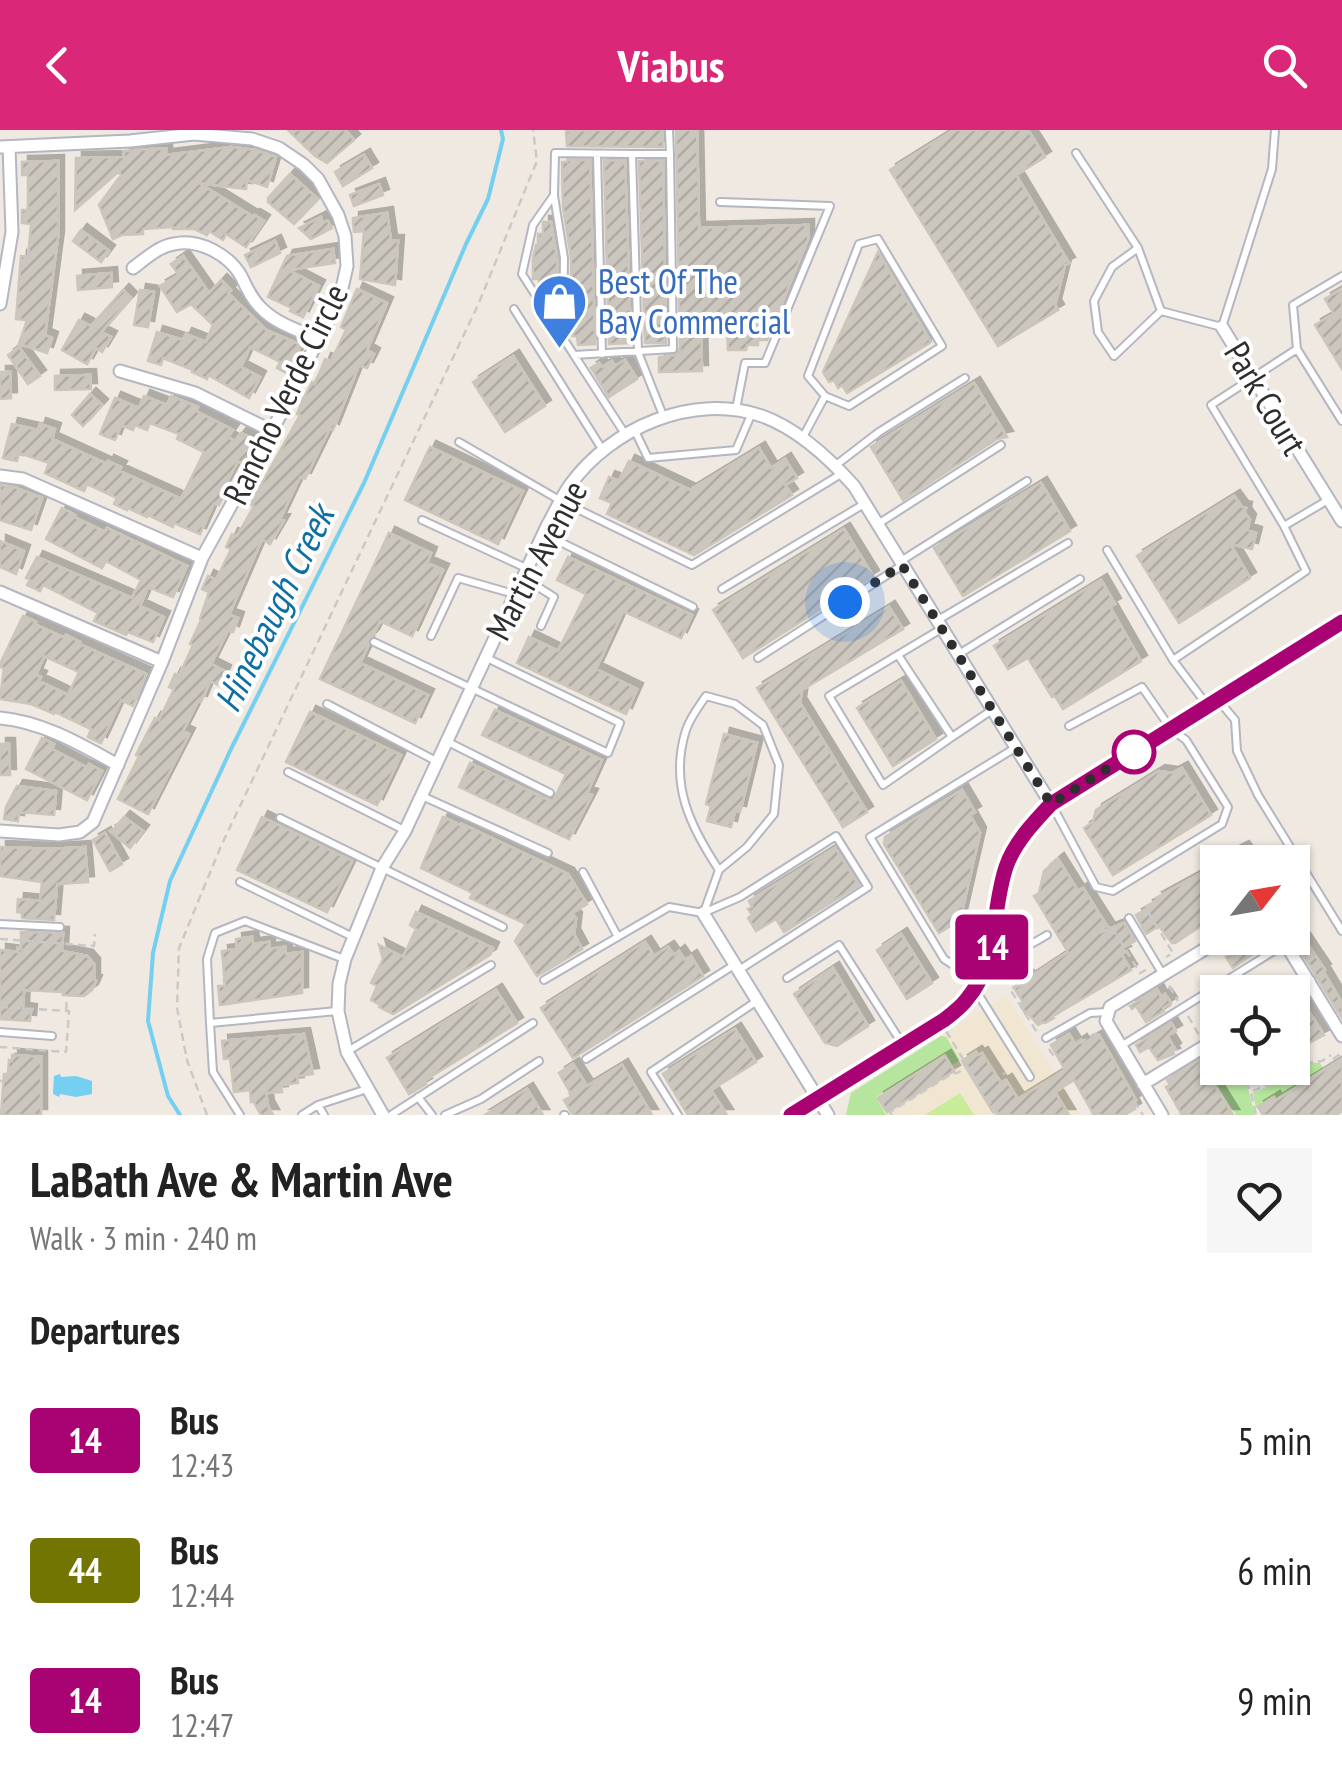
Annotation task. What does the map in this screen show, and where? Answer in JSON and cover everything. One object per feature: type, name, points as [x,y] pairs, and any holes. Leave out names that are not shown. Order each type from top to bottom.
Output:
[{"type":"street","name":"Rancho Verde Circle","points":[[0,831],[60,834],[80,832],[94,822],[202,558],[340,297],[347,266],[338,215],[318,180],[279,148],[252,139],[194,134],[4,147]]},
{"type":"street","points":[[0,304],[12,232],[4,147]]},
{"type":"street","points":[[133,268],[174,243],[216,251],[240,274],[260,308],[280,323],[317,338]]},
{"type":"street","name":"Park Court","points":[[1222,326],[1342,520]]},
{"type":"street","points":[[120,371],[195,393],[272,430]]},
{"type":"street","name":"Martin Avenue","points":[[387,1115],[346,1052],[338,1011],[345,959],[382,868],[405,831],[543,534],[570,486],[602,450],[630,431],[685,412],[736,410],[781,425],[839,469],[1051,804]]},
{"type":"street","points":[[0,476],[22,479],[202,558]]},
{"type":"street","points":[[0,592],[162,662]]},
{"type":"street","points":[[791,1115],[944,1020],[966,1002],[990,958],[1006,866],[1032,824],[1051,804],[1342,622]]},
{"type":"street","points":[[0,718],[52,730],[118,765]]},
{"type":"street","points":[[703,913],[828,1115]]},
{"type":"street","points":[[1162,1115],[1106,1021],[1107,1012],[1200,952]]},
{"type":"street","points":[[1310,984],[1342,1036]]},
{"type":"street","points":[[1143,1084],[1200,1049]]},
{"type":"lane","points":[[574,355],[672,349],[669,130]]},
{"type":"lane","points":[[1161,311],[1222,326],[1272,169],[1275,130]]},
{"type":"lane","points":[[564,340],[564,258],[554,195],[554,153],[670,154]]},
{"type":"lane","points":[[1076,153],[1138,248],[1161,311]]},
{"type":"lane","points":[[596,154],[602,354]]},
{"type":"lane","points":[[632,154],[638,352],[664,418]]},
{"type":"lane","points":[[554,195],[533,225],[522,274],[648,458],[736,450],[752,414]]},
{"type":"lane","points":[[720,202],[830,206],[764,362],[746,363],[736,410]]},
{"type":"lane","points":[[878,239],[942,346],[849,406],[825,396],[808,376],[860,244],[878,239]]},
{"type":"lane","points":[[1138,248],[1112,267],[1094,301],[1098,332],[1114,356],[1161,311]]},
{"type":"lane","points":[[1342,276],[1293,305],[1297,349],[1342,421]]},
{"type":"lane","points":[[514,308],[602,450]]},
{"type":"lane","points":[[1174,660],[1306,572],[1284,526],[1211,404],[1297,349]]},
{"type":"lane","points":[[460,442],[562,500],[692,565],[839,469],[879,432],[965,378]]},
{"type":"lane","points":[[802,438],[825,396]]},
{"type":"lane","points":[[877,524],[1001,445]]},
{"type":"lane","points":[[758,658],[1027,482]]},
{"type":"lane","points":[[1284,526],[1329,499]]},
{"type":"lane","points":[[722,589],[864,504]]},
{"type":"lane","points":[[422,520],[525,573],[554,597],[541,626]]},
{"type":"lane","points":[[543,534],[693,607]]},
{"type":"lane","points":[[992,710],[883,786],[829,696],[1068,543]]},
{"type":"lane","points":[[1107,550],[1174,660],[1213,703],[1235,720],[1237,751],[1258,794],[1342,930]]},
{"type":"lane","points":[[431,636],[458,578],[515,594]]},
{"type":"lane","points":[[958,655],[1080,579]]},
{"type":"lane","points":[[374,642],[608,754],[620,723],[486,657]]},
{"type":"lane","points":[[898,655],[952,737]]},
{"type":"lane","points":[[1051,804],[1096,887],[1113,891],[1222,824],[1228,807],[1186,740],[1170,730],[1142,686],[1069,726]]},
{"type":"lane","points":[[703,913],[719,870],[748,847],[774,814],[779,765],[763,725],[736,704],[706,696],[686,727],[680,791],[698,838],[719,870]]},
{"type":"lane","points":[[327,704],[437,762]]},
{"type":"lane","points":[[446,742],[550,793]]},
{"type":"lane","points":[[1016,748],[870,837],[944,959],[977,986],[1030,1077]]},
{"type":"lane","points":[[288,772],[405,831]]},
{"type":"lane","points":[[421,796],[548,853]]},
{"type":"lane","points":[[280,818],[503,927]]},
{"type":"lane","points":[[544,980],[669,907],[703,913],[740,898],[836,836],[868,887],[586,1059]]},
{"type":"lane","points":[[583,872],[618,937]]},
{"type":"lane","points":[[240,882],[354,937]]},
{"type":"lane","points":[[1130,918],[1162,974]]},
{"type":"lane","points":[[240,1115],[213,1072],[207,959],[215,933],[245,921],[345,959]]},
{"type":"lane","points":[[0,924],[60,927]]},
{"type":"lane","points":[[993,938],[1028,946],[1046,935]]},
{"type":"lane","points":[[787,978],[839,945],[903,1046]]},
{"type":"lane","points":[[1121,1046],[1261,955]]},
{"type":"lane","points":[[346,1052],[491,965]]},
{"type":"lane","points":[[678,1115],[651,1072],[758,1001]]},
{"type":"lane","points":[[210,1023],[338,1011]]},
{"type":"lane","points":[[1044,1038],[1090,1012],[1107,1012]]},
{"type":"lane","points":[[387,1115],[532,1023]]},
{"type":"lane","points":[[0,1032],[52,1036]]},
{"type":"lane","points":[[445,1115],[481,1099],[539,1061]]},
{"type":"lane","points":[[302,1115],[318,1105],[367,1089]]},
{"type":"lane","points":[[418,1097],[432,1115]]},
{"type":"lane","points":[[318,1105],[324,1115]]},
{"type":"path","points":[[207,1115],[187,1060],[177,1008],[179,948],[221,846],[478,305],[537,161],[534,130]]},
{"type":"path","points":[[1152,902],[1145,906],[1173,953],[1164,958]]},
{"type":"path","points":[[1100,933],[1113,929],[1140,974],[1149,968]]},
{"type":"path","points":[[0,939],[94,946],[95,934]]},
{"type":"path","points":[[26,952],[27,941]]},
{"type":"path","points":[[68,952],[69,944]]},
{"type":"path","points":[[1019,984],[1010,990],[1036,1032],[1044,1038]]},
{"type":"path","points":[[20,1008],[21,997]]},
{"type":"path","points":[[66,1011],[67,998]]},
{"type":"path","points":[[946,1031],[997,1115]]},
{"type":"path","points":[[1048,1048],[1055,1058],[1083,1041]]},
{"type":"path","points":[[1310,1063],[1342,1053]]},
{"type":"path","points":[[892,1115],[890,1112],[968,1066]]},
{"type":"path","points":[[980,1088],[1005,1073]]},
{"type":"path","points":[[1246,1085],[1256,1115]]},
{"type":"path","points":[[1250,1092],[1265,1085]]},
{"type":"path","points":[[1134,1101],[1143,1115]]},
{"type":"shaded area","points":[[1006,995],[1081,1115],[846,1115],[851,1093]]},
{"type":"green space","points":[[941,1036],[946,1037],[960,1060],[952,1065],[944,1054],[876,1097],[886,1115],[846,1115],[851,1093]]},
{"type":"green space","points":[[1310,1063],[1320,1063],[1323,1068],[1310,1077]]},
{"type":"green space","points":[[1217,1085],[1246,1085],[1255,1115],[1236,1115]]},
{"type":"green space","points":[[1271,1085],[1297,1085],[1256,1108],[1253,1093]]},
{"type":"green space","points":[[960,1093],[974,1115],[925,1115]]},
{"type":"water","points":[[54,1076],[92,1081],[92,1094],[53,1094]]},
{"type":"building","points":[[288,130],[345,130],[354,140],[327,163]]},
{"type":"building","points":[[662,130],[663,147],[567,146],[566,131]]},
{"type":"building","points":[[676,130],[697,130],[699,228],[808,225],[808,239],[767,340],[747,345],[746,350],[728,350],[727,325],[701,326],[702,371],[659,372],[659,357],[676,355],[680,349]]},
{"type":"building","points":[[954,130],[1028,130],[1045,157],[1016,175],[1069,263],[1065,265],[1055,305],[1058,310],[998,346],[890,170]]},
{"type":"building","points":[[231,147],[276,157],[267,187],[247,180],[246,189],[199,183],[264,221],[246,247],[226,234],[223,240],[209,231],[207,235],[173,227],[143,229],[143,234],[113,239],[99,205],[121,175],[118,172],[75,210],[76,158],[124,157],[124,151],[152,149],[166,149],[166,155]]},
{"type":"building","points":[[364,155],[372,168],[343,186],[335,172]]},
{"type":"building","points":[[590,160],[595,344],[578,345],[577,336],[572,336],[571,258],[563,207],[562,162]]},
{"type":"building","points":[[604,160],[625,161],[631,343],[609,344]]},
{"type":"building","points":[[58,161],[58,237],[45,335],[52,338],[47,353],[19,344],[27,320],[16,319],[21,256],[28,257],[31,224],[22,223],[22,210],[28,210],[28,175],[22,175],[22,162]]},
{"type":"building","points":[[639,161],[663,161],[666,343],[645,343]]},
{"type":"building","points":[[290,174],[318,199],[294,224],[268,202]]},
{"type":"building","points":[[379,184],[383,195],[354,206],[350,195]]},
{"type":"building","points":[[387,213],[391,241],[398,241],[395,285],[360,279],[364,231],[354,232],[353,218]]},
{"type":"building","points":[[321,217],[332,228],[311,239],[299,228]]},
{"type":"building","points":[[543,222],[551,222],[557,258],[557,296],[545,297],[539,279],[533,279],[533,258],[538,234],[543,234]]},
{"type":"building","points":[[81,230],[109,251],[101,262],[73,241]]},
{"type":"building","points":[[275,241],[280,253],[251,267],[245,255]]},
{"type":"building","points":[[333,249],[335,263],[288,270],[319,286],[303,317],[268,297],[287,256]]},
{"type":"building","points":[[878,252],[931,342],[847,393],[834,380],[829,382],[823,372]]},
{"type":"building","points":[[183,256],[209,293],[221,280],[231,290],[228,293],[266,330],[301,345],[288,374],[277,368],[280,362],[250,347],[241,367],[260,377],[249,398],[208,375],[207,379],[163,358],[161,365],[148,361],[157,332],[183,340],[186,334],[206,342],[213,325],[191,304],[177,312],[160,286],[179,275],[171,264]]},
{"type":"building","points":[[111,273],[112,287],[78,290],[77,276]]},
{"type":"building","points":[[357,289],[387,303],[367,350],[374,354],[367,368],[359,365],[333,430],[330,428],[305,479],[300,477],[270,544],[262,539],[229,615],[238,618],[233,632],[228,630],[211,664],[225,671],[219,685],[210,681],[201,702],[198,701],[183,731],[189,734],[148,814],[118,799],[142,743],[174,689],[169,687],[175,674],[179,676],[193,645],[190,644],[209,592],[202,589],[208,576],[216,580],[231,549],[226,547],[232,534],[237,536],[254,506],[251,505],[257,492],[300,415],[297,414],[303,399],[312,382],[315,384],[325,359],[331,361],[346,330],[341,327]]},
{"type":"building","points":[[1342,289],[1342,369],[1315,325],[1334,314],[1325,299]]},
{"type":"building","points":[[123,290],[131,298],[101,332],[111,337],[102,352],[96,348],[87,364],[62,350],[79,320],[91,326]]},
{"type":"building","points":[[140,290],[154,292],[148,327],[134,325]]},
{"type":"building","points":[[19,347],[40,376],[28,384],[8,355]]},
{"type":"building","points":[[513,356],[545,406],[505,432],[473,382]]},
{"type":"building","points":[[625,360],[637,379],[609,397],[591,368],[612,361],[615,366]]},
{"type":"building","points":[[0,372],[10,372],[11,398],[0,399]]},
{"type":"building","points":[[90,375],[91,389],[55,390],[55,376]]},
{"type":"building","points":[[974,383],[1007,437],[997,439],[903,500],[871,447]]},
{"type":"building","points":[[90,394],[102,405],[83,426],[72,415]]},
{"type":"building","points":[[144,396],[167,405],[171,396],[198,407],[196,411],[233,430],[228,437],[235,441],[241,433],[256,440],[243,464],[238,461],[219,505],[214,503],[200,534],[127,510],[114,504],[117,498],[87,484],[84,491],[45,473],[49,463],[19,453],[17,461],[3,458],[12,424],[38,430],[40,424],[55,429],[52,439],[121,467],[119,471],[181,499],[204,452],[177,439],[179,434],[150,423],[147,430],[121,425],[115,440],[100,434],[115,398],[139,408]]},
{"type":"building","points":[[430,447],[523,491],[498,544],[405,500]]},
{"type":"building","points":[[759,448],[771,468],[785,459],[797,478],[785,485],[792,495],[694,555],[607,514],[612,503],[600,498],[609,477],[619,481],[629,461],[690,490]]},
{"type":"building","points":[[1041,483],[1070,531],[963,596],[934,548]]},
{"type":"building","points":[[0,485],[42,498],[31,530],[0,520]]},
{"type":"building","points":[[1234,496],[1246,508],[1250,520],[1247,530],[1256,533],[1252,549],[1230,544],[1250,578],[1179,623],[1137,556]]},
{"type":"building","points":[[62,508],[105,532],[107,528],[187,566],[173,597],[148,587],[140,606],[164,617],[153,642],[94,621],[98,613],[43,585],[40,591],[27,585],[30,580],[26,578],[37,557],[132,598],[141,580],[106,561],[102,568],[46,539]]},
{"type":"building","points":[[844,529],[873,576],[743,658],[713,610]]},
{"type":"building","points":[[389,533],[431,553],[427,563],[443,570],[412,636],[380,621],[360,663],[428,695],[415,723],[320,679]]},
{"type":"building","points":[[0,541],[24,551],[16,574],[0,567]]},
{"type":"building","points":[[568,557],[692,615],[681,638],[623,611],[596,669],[637,689],[626,714],[517,663],[529,637],[558,651],[586,594],[557,580]]},
{"type":"building","points":[[1101,580],[1115,604],[1110,607],[1141,661],[1063,709],[1028,658],[1008,669],[994,646]]},
{"type":"building","points":[[889,607],[903,629],[802,690],[800,703],[867,812],[843,827],[757,688]]},
{"type":"building","points":[[23,616],[146,674],[133,706],[121,700],[101,743],[88,737],[91,729],[55,712],[0,699],[4,668],[0,664]],"holes":[[[44,656],[79,672],[68,695],[39,681],[41,677],[36,675]]]},
{"type":"building","points":[[901,681],[936,739],[893,766],[857,708]]},
{"type":"building","points":[[495,710],[602,760],[587,793],[592,795],[569,839],[459,787],[470,763],[553,802],[566,774],[482,735]]},
{"type":"building","points":[[310,712],[401,755],[377,805],[286,762]]},
{"type":"building","points":[[724,734],[757,743],[740,812],[735,811],[731,827],[707,821],[711,806],[706,804]]},
{"type":"building","points":[[42,738],[54,744],[52,749],[102,771],[87,800],[26,769]]},
{"type":"building","points":[[0,744],[9,744],[10,775],[0,775]]},
{"type":"building","points":[[1182,768],[1211,815],[1113,875],[1084,828],[1093,822],[1096,810],[1159,771],[1172,773]]},
{"type":"building","points":[[17,786],[56,791],[54,815],[19,812],[18,821],[4,819]]},
{"type":"building","points":[[962,790],[975,812],[970,815],[980,833],[960,920],[939,933],[884,844],[885,837]]},
{"type":"building","points":[[124,817],[143,831],[130,848],[110,831]]},
{"type":"building","points":[[262,817],[352,861],[327,912],[237,870]]},
{"type":"building","points":[[443,817],[568,874],[587,904],[572,913],[576,918],[574,934],[582,949],[537,976],[515,941],[526,924],[470,898],[473,893],[421,868]]},
{"type":"building","points":[[105,833],[122,864],[110,871],[93,840]]},
{"type":"building","points":[[0,847],[85,847],[88,882],[57,884],[54,920],[22,918],[22,913],[17,912],[18,899],[40,901],[42,882],[0,876]]},
{"type":"building","points":[[835,848],[859,885],[784,932],[776,919],[756,931],[748,918],[752,915],[749,901]]},
{"type":"building","points":[[1058,859],[1078,891],[1083,888],[1109,929],[1124,923],[1135,941],[1122,948],[1125,952],[1121,954],[1131,970],[1038,1025],[1025,1013],[1014,988],[1068,952],[1034,896],[1039,893],[1044,871]]},
{"type":"building","points":[[1200,874],[1200,927],[1175,943],[1159,926],[1146,934],[1136,915],[1156,898]]},
{"type":"building","points":[[416,912],[493,948],[490,955],[393,1014],[371,1000],[377,986],[371,983],[383,959],[379,945],[403,957],[416,929],[410,925]]},
{"type":"building","points":[[21,932],[63,933],[62,951],[87,956],[94,964],[96,981],[92,990],[84,996],[24,990],[23,1009],[31,1010],[30,1021],[0,1019],[0,950],[18,952]]},
{"type":"building","points":[[901,934],[932,983],[907,999],[877,950]]},
{"type":"building","points":[[252,937],[253,944],[269,942],[269,949],[285,947],[286,954],[302,952],[302,993],[220,1005],[218,986],[225,986],[222,951],[237,949],[236,939]]},
{"type":"building","points":[[645,942],[654,956],[668,947],[674,955],[679,951],[685,960],[691,956],[703,976],[573,1058],[541,1008]]},
{"type":"building","points":[[1310,948],[1342,1003],[1342,1018],[1303,955],[1310,955]]},
{"type":"building","points":[[1229,955],[1251,955],[1233,968],[1226,957]]},
{"type":"building","points":[[833,968],[868,1026],[837,1046],[825,1043],[794,994]]},
{"type":"building","points":[[1157,989],[1171,1003],[1146,1022],[1136,1006],[1130,1006]]},
{"type":"building","points":[[496,990],[517,1023],[409,1094],[387,1058]]},
{"type":"building","points":[[1310,1013],[1324,1035],[1310,1042]]},
{"type":"building","points":[[1171,1023],[1176,1031],[1167,1036],[1174,1054],[1158,1060],[1149,1047],[1140,1052],[1136,1045]]},
{"type":"building","points":[[735,1029],[756,1062],[711,1090],[727,1115],[688,1115],[663,1074]]},
{"type":"building","points":[[304,1034],[313,1074],[297,1076],[298,1083],[281,1085],[282,1092],[266,1093],[273,1115],[261,1115],[251,1102],[250,1090],[234,1092],[230,1058],[224,1059],[222,1041]]},
{"type":"building","points":[[1069,1034],[1075,1044],[1099,1035],[1136,1100],[1132,1103],[1135,1109],[1124,1115],[1094,1115],[1074,1080],[1055,1092],[1069,1115],[999,1115],[996,1110],[993,1112],[962,1061],[976,1052],[982,1053],[1001,1083],[1006,1080],[1018,1099],[1065,1070],[1051,1045]]},
{"type":"building","points":[[12,1055],[41,1057],[41,1115],[1,1115],[4,1074],[8,1074]]},
{"type":"building","points":[[945,1056],[954,1071],[887,1112],[878,1098]]},
{"type":"building","points":[[1342,1059],[1342,1111],[1336,1115],[1263,1115],[1258,1107],[1300,1085],[1310,1085],[1310,1079]]},
{"type":"building","points":[[1200,1060],[1200,1085],[1214,1085],[1233,1115],[1182,1115],[1166,1087],[1170,1085],[1167,1080]]},
{"type":"building","points":[[573,1064],[587,1086],[622,1065],[652,1115],[573,1115],[564,1100],[572,1096],[559,1073]]},
{"type":"building","points":[[527,1089],[543,1115],[485,1115]]},
{"type":"waterway","name":"Hinebaugh Creek","points":[[180,1115],[168,1096],[148,1021],[153,953],[170,881],[231,749],[364,483],[488,199],[503,139],[501,130]]},
{"type":"bus line","name":"14","points":[[791,1115],[944,1020],[966,1002],[990,958],[1006,866],[1032,824],[1051,804],[1342,622]]},
{"type":"place","name":"Best Of The Bay Commercial","points":[[559,350]]},
{"type":"route","points":[[845,602],[902,565],[1051,804],[1134,752]]}]
